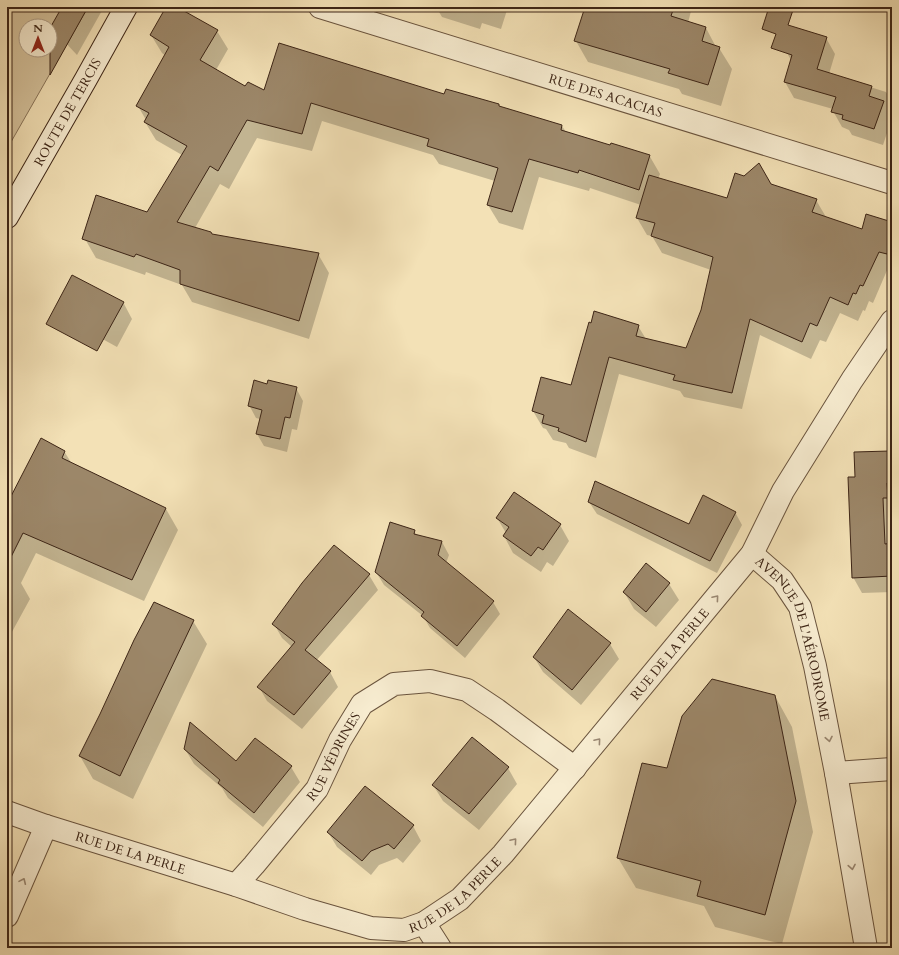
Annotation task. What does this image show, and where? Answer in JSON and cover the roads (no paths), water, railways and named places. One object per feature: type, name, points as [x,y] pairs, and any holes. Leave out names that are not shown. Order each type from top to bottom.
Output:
[{"type":"street","name":"ROUTE DE TERCIS","points":[[7,217],[126,7]]},
{"type":"street","name":"RUE DES ACACIAS","points":[[320,7],[892,183]]},
{"type":"street","name":"AVENUE DE L'AÉRODROME","points":[[866,948],[836,773],[815,666],[800,607],[782,580],[752,554],[783,491],[852,380],[892,322]]},
{"type":"street","name":"RUE DE LA PERLE","points":[[7,812],[46,826],[236,885],[305,909],[371,928],[404,930],[424,923],[460,899],[503,854],[752,554]]},
{"type":"street","name":"RUE VÉDRINES","points":[[236,885],[318,789],[340,740],[362,704],[394,684],[430,681],[467,690],[497,710],[575,768]]},
{"type":"street","points":[[836,773],[892,769]]},
{"type":"street","points":[[7,916],[46,826]]},
{"type":"street","points":[[424,923],[440,948]]}]
